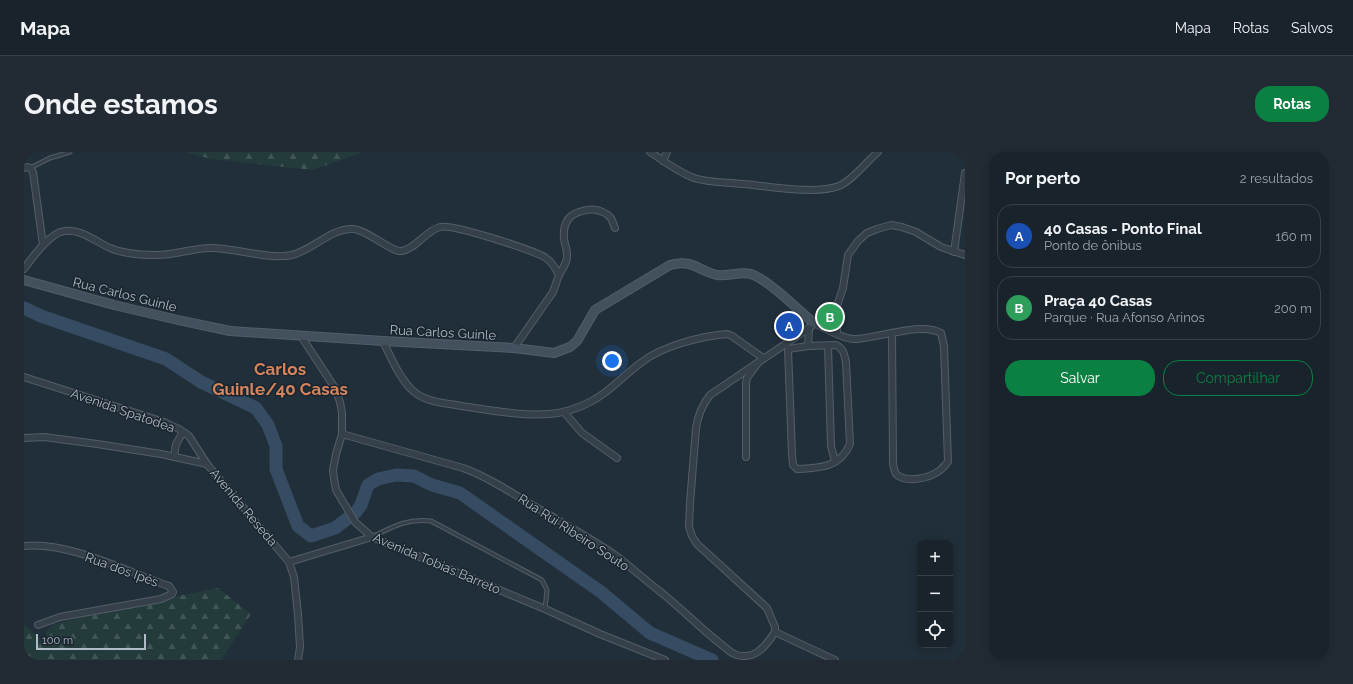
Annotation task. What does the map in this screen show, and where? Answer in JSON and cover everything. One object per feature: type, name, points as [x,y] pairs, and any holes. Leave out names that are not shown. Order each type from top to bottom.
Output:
[{"type":"street","points":[[650,152],[694,178],[791,189],[830,189],[841,185],[878,152]]},
{"type":"street","points":[[663,161],[667,152]]},
{"type":"street","points":[[27,168],[32,172],[43,245]]},
{"type":"street","points":[[954,252],[965,173]]},
{"type":"street","points":[[514,348],[553,292],[567,257],[564,239],[565,226],[567,220],[572,214],[585,210],[596,209],[611,217],[615,228]]},
{"type":"street","points":[[837,333],[837,306],[843,288],[848,255],[858,241],[867,233],[891,225],[902,227],[916,232],[941,247],[965,255]]},
{"type":"street","points":[[24,269],[43,245],[58,233],[64,231],[74,231],[110,248],[136,254],[156,256],[200,248],[213,248],[274,255],[292,255],[313,246],[339,231],[353,229],[366,233],[394,250],[402,251],[413,245],[434,229],[446,226],[473,232],[546,258],[555,267],[559,275]]},
{"type":"street","name":"Rua Carlos Guinle","points":[[24,280],[114,305],[230,331],[383,342],[514,348],[554,353],[570,347],[577,341],[595,310],[655,273],[670,265],[680,263],[694,265],[718,275],[745,273],[757,277],[771,287],[811,325]]},
{"type":"street","points":[[835,660],[775,632],[775,627],[767,608],[697,544],[692,536],[689,526],[696,428],[698,416],[703,404],[710,395],[837,306]]},
{"type":"street","points":[[811,325],[837,333],[844,338],[852,339],[892,333],[929,329],[936,330],[941,333],[943,339],[948,462],[939,471],[922,478],[912,479],[901,477],[896,474],[894,470],[892,333]]},
{"type":"street","points":[[808,346],[811,325]]},
{"type":"street","points":[[383,342],[406,384],[417,394],[423,397],[434,401],[496,411],[530,414],[564,412],[592,402],[605,393],[642,361],[662,350],[687,342],[727,334],[732,336],[761,359]]},
{"type":"street","name":"Avenida Tobias Barreto","points":[[301,336],[335,388],[342,413],[342,434],[334,461],[334,479],[336,490],[355,522],[372,537],[665,660]]},
{"type":"street","points":[[808,346],[828,346],[840,347],[846,362],[850,444],[844,456],[828,465],[818,468],[797,468],[793,465],[788,349],[808,346]]},
{"type":"street","points":[[828,346],[831,446],[835,461]]},
{"type":"street","points":[[746,457],[746,383],[761,359]]},
{"type":"street","name":"Avenida Spatodea","points":[[24,377],[164,422],[189,436],[207,464]]},
{"type":"street","points":[[564,412],[582,433],[617,458]]},
{"type":"street","points":[[174,457],[176,444],[183,432]]},
{"type":"street","name":"Rua Rui Ribeiro Souto","points":[[342,434],[471,471],[503,488],[570,527],[615,556],[734,655],[753,655],[762,650],[775,632]]},
{"type":"street","name":"Avenida Reseda","points":[[24,438],[44,437],[161,454],[207,464],[289,562],[294,577],[298,614],[300,647],[298,660]]},
{"type":"street","points":[[289,562],[372,537]]},
{"type":"street","name":"Rua dos Ipês","points":[[24,546],[34,545],[58,548],[87,556],[169,586],[173,592],[172,594],[161,599],[72,614],[38,625]]},
{"type":"lane","points":[[27,168],[50,158],[70,152]]},
{"type":"lane","points":[[372,537],[405,522],[414,520],[431,521],[542,580],[547,590],[545,609]]},
{"type":"green space","points":[[184,152],[363,152],[313,170],[211,159]]},
{"type":"green space","points":[[834,311],[833,329],[818,323]]},
{"type":"green space","points":[[218,588],[251,614],[223,657],[223,660],[24,660],[24,625],[41,639],[52,625],[105,611]]},
{"type":"waterway","points":[[24,308],[41,316],[166,359],[201,382],[256,408],[268,425],[276,446],[276,469],[298,526],[311,536],[335,528],[356,512],[361,505],[368,485],[378,479],[396,475],[414,476],[432,485],[460,493],[601,592],[650,633],[712,660]]},
{"type":"place","name":"Praça 40 Casas","points":[[830,317]]},
{"type":"place","name":"40 Casas - Ponto Final","points":[[789,326]]},
{"type":"district","name":"Carlos Guinle/40 Casas","points":[[280,379]]}]
